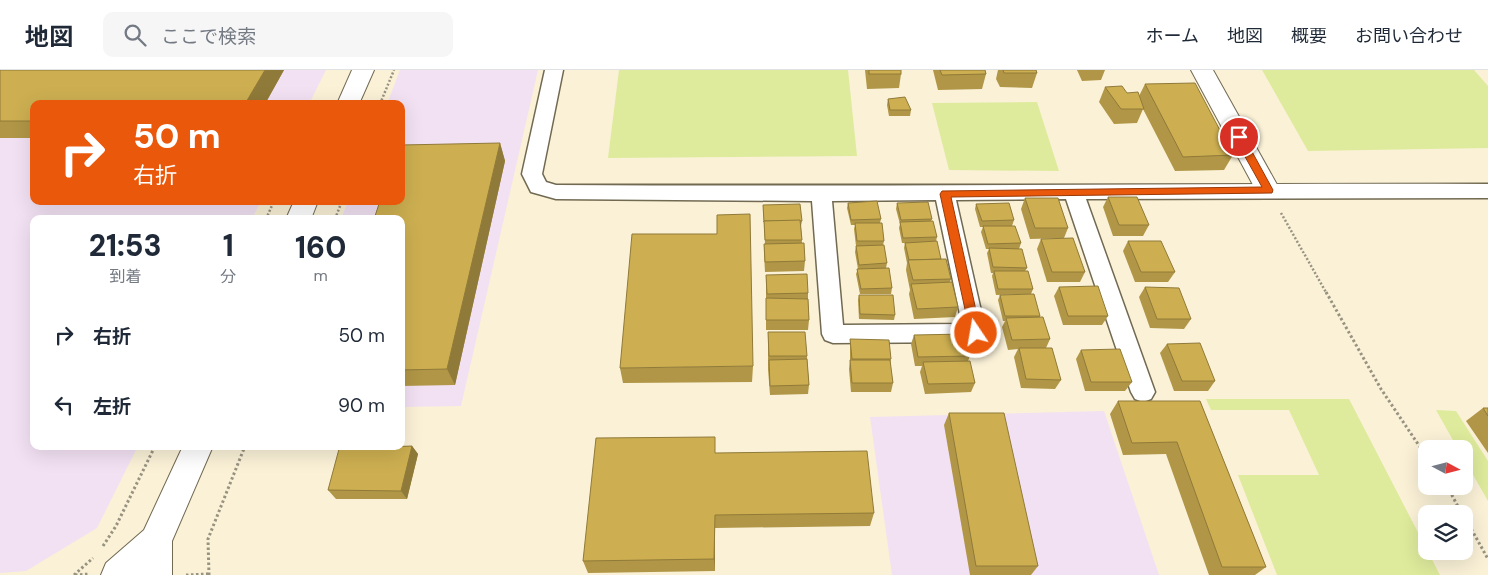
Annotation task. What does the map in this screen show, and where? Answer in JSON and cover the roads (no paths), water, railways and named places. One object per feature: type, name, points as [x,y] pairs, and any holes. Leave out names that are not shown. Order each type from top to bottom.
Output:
[{"type":"street","points":[[350,100],[363,70]]},
{"type":"street","points":[[554,70],[532,174],[538,187],[556,192],[945,194],[1268,190],[1488,191]]},
{"type":"street","points":[[1202,70],[1268,190]]},
{"type":"street","points":[[1074,193],[1143,392]]},
{"type":"street","points":[[821,194],[833,334],[976,333],[945,194]]},
{"type":"street","points":[[155,575],[156,541],[196,450]]},
{"type":"street","points":[[104,560],[156,541]]}]
